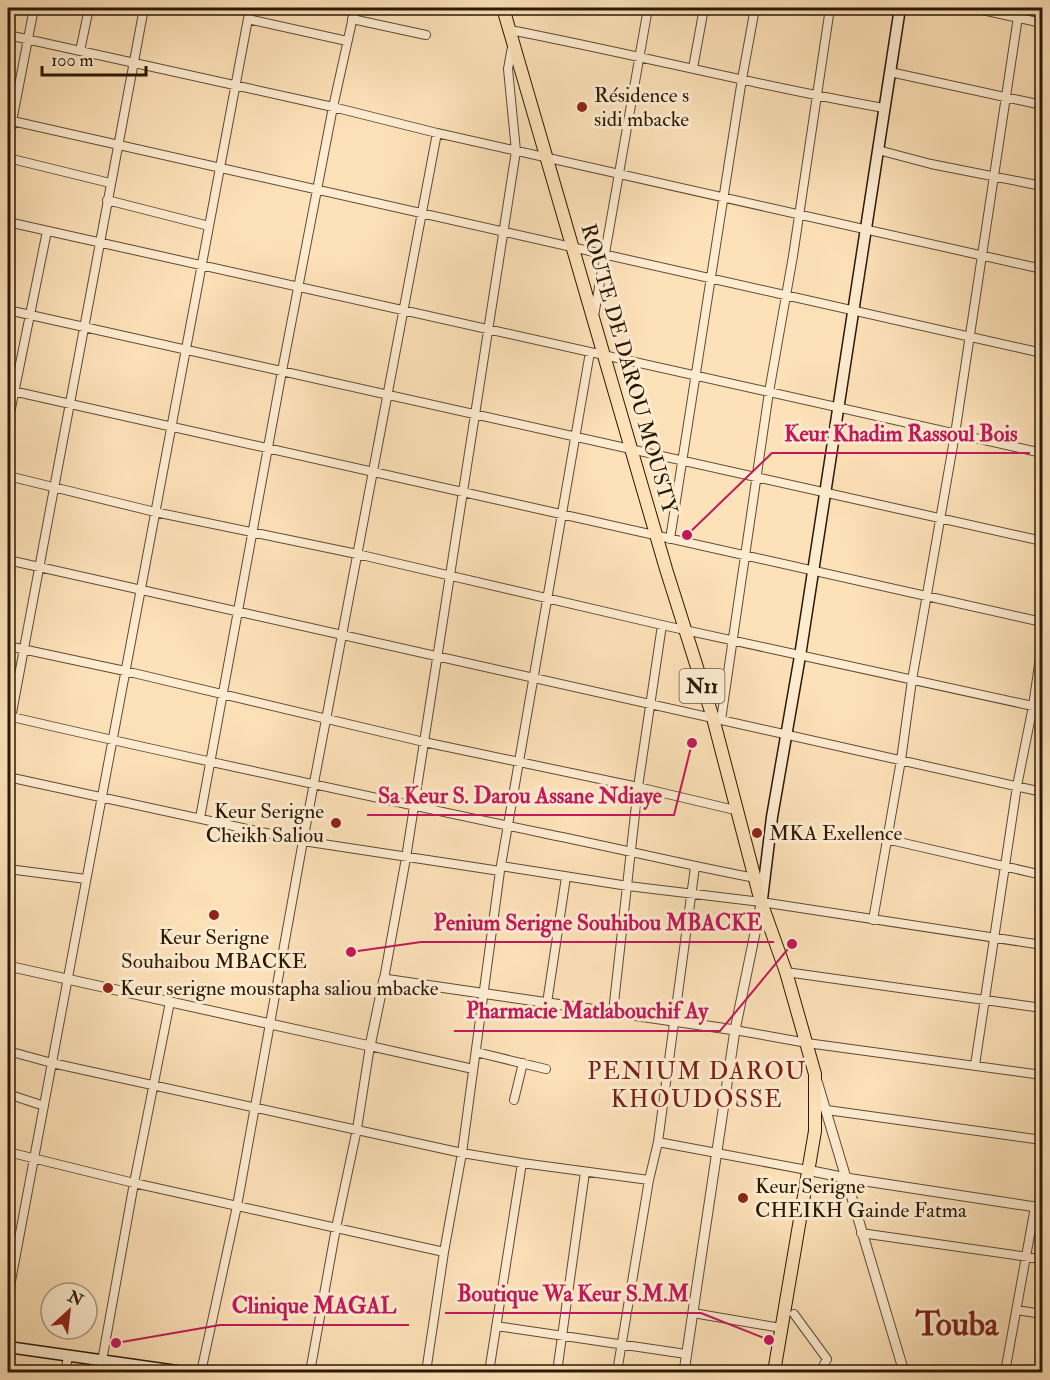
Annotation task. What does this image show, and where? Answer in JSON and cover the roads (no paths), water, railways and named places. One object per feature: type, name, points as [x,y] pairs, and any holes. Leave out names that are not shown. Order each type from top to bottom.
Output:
[{"type":"main road","name":"ROUTE DE DAROU MOUSTY","points":[[503,8],[632,449],[664,537],[685,629],[717,719],[761,902],[786,972],[815,1074],[815,1131],[781,1328],[776,1372]]},
{"type":"main road","points":[[761,902],[772,817],[800,656],[900,8]]},
{"type":"main road","points":[[8,1348],[102,1361],[129,1369],[184,1372]]},
{"type":"street","points":[[8,142],[10,121],[34,8]]},
{"type":"street","points":[[80,51],[89,8]]},
{"type":"street","points":[[8,734],[9,716],[144,8]]},
{"type":"street","points":[[8,1298],[9,1278],[44,1106],[250,8]]},
{"type":"street","points":[[200,818],[298,287],[355,8]]},
{"type":"street","points":[[594,318],[648,8]]},
{"type":"street","points":[[693,68],[704,8]]},
{"type":"street","points":[[664,537],[682,461],[755,8]]},
{"type":"street","points":[[717,719],[733,640],[769,392],[830,8]]},
{"type":"street","points":[[973,8],[1042,23]]},
{"type":"street","points":[[873,920],[902,760],[912,680],[955,434],[992,176],[1018,17]]},
{"type":"street","points":[[248,19],[347,41]]},
{"type":"street","points":[[352,19],[426,35]]},
{"type":"street","points":[[8,35],[1042,269]]},
{"type":"street","points":[[310,1372],[406,858],[516,150],[508,69],[511,35],[640,56],[817,96],[884,108]]},
{"type":"street","points":[[890,72],[1042,105]]},
{"type":"street","points":[[10,121],[1042,353]]},
{"type":"street","points":[[201,1372],[237,1206],[326,718],[437,133]]},
{"type":"street","points":[[878,150],[931,164],[1042,186]]},
{"type":"street","points":[[8,158],[110,183]]},
{"type":"street","points":[[107,200],[209,226]]},
{"type":"street","points":[[8,222],[1042,453]]},
{"type":"street","points":[[8,423],[11,391],[47,231]]},
{"type":"street","points":[[8,310],[1042,541]]},
{"type":"street","points":[[426,1372],[462,1153],[501,869],[590,352]]},
{"type":"street","points":[[11,391],[1042,622]]},
{"type":"street","points":[[8,476],[155,512],[357,554],[662,625],[1042,708]]},
{"type":"street","points":[[8,560],[1042,792]]},
{"type":"street","points":[[614,1012],[630,851],[662,625]]},
{"type":"street","points":[[975,1065],[1017,786],[1033,706],[1042,644]]},
{"type":"street","points":[[8,646],[125,671],[424,742],[638,787],[739,811]]},
{"type":"street","points":[[9,716],[414,806],[755,878]]},
{"type":"street","points":[[8,777],[303,842],[406,858],[761,902],[1042,945]]},
{"type":"street","points":[[886,839],[1042,875]]},
{"type":"street","points":[[617,1372],[649,1180],[658,1142],[696,867]]},
{"type":"street","points":[[8,869],[86,879]]},
{"type":"street","points":[[547,1003],[566,877]]},
{"type":"street","points":[[684,1372],[735,1030],[761,902]]},
{"type":"street","points":[[8,966],[474,1070]]},
{"type":"street","points":[[786,972],[1042,1008]]},
{"type":"street","points":[[384,979],[735,1030],[807,1043],[1042,1075]]},
{"type":"street","points":[[102,1361],[170,1002]]},
{"type":"street","points":[[8,1051],[52,1063],[462,1153],[649,1180]]},
{"type":"street","points":[[476,1052],[546,1069]]},
{"type":"street","points":[[514,1100],[523,1063]]},
{"type":"street","points":[[815,1074],[904,1372]]},
{"type":"street","points":[[8,1094],[44,1106]]},
{"type":"street","points":[[827,1110],[1042,1140]]},
{"type":"street","points":[[658,1142],[846,1178],[1039,1208],[1005,1372]]},
{"type":"street","points":[[8,1152],[134,1183],[444,1252]]},
{"type":"street","points":[[489,1372],[522,1163]]},
{"type":"street","points":[[556,1372],[585,1172]]},
{"type":"street","points":[[861,1233],[1042,1259]]},
{"type":"street","points":[[1017,1310],[1042,1314]]},
{"type":"street","points":[[693,1313],[781,1328]]},
{"type":"street","points":[[794,1314],[827,1359],[820,1372]]},
{"type":"street","points":[[496,1326],[686,1354]]},
{"type":"street","points":[[65,1372],[68,1356]]},
{"type":"place","name":"Résidence s sidi mbacke","points":[[582,107]]},
{"type":"place","name":"Keur Khadim Rassoul Bois","points":[[687,535]]},
{"type":"place","name":"Sa Keur S. Darou Assane Ndiaye","points":[[692,743]]},
{"type":"place","name":"Keur Serigne Cheikh Saliou","points":[[336,823]]},
{"type":"place","name":"MKA Exellence","points":[[757,833]]},
{"type":"place","name":"Keur Serigne Souhaibou MBACKE","points":[[214,915]]},
{"type":"place","name":"Pharmacie Matlabouchif Ay","points":[[792,944]]},
{"type":"place","name":"Penium Serigne Souhibou MBACKE","points":[[351,952]]},
{"type":"place","name":"Keur serigne moustapha saliou mbacke","points":[[108,988]]},
{"type":"place","name":"Keur Serigne CHEIKH Gainde Fatma","points":[[743,1198]]},
{"type":"place","name":"Boutique Wa Keur S.M.M","points":[[769,1340]]},
{"type":"place","name":"Clinique MAGAL","points":[[116,1343]]},
{"type":"district","name":"PENIUM DAROU KHOUDOSSE","points":[[697,1085]]},
{"type":"district","name":"Touba","points":[[957,1324]]}]
